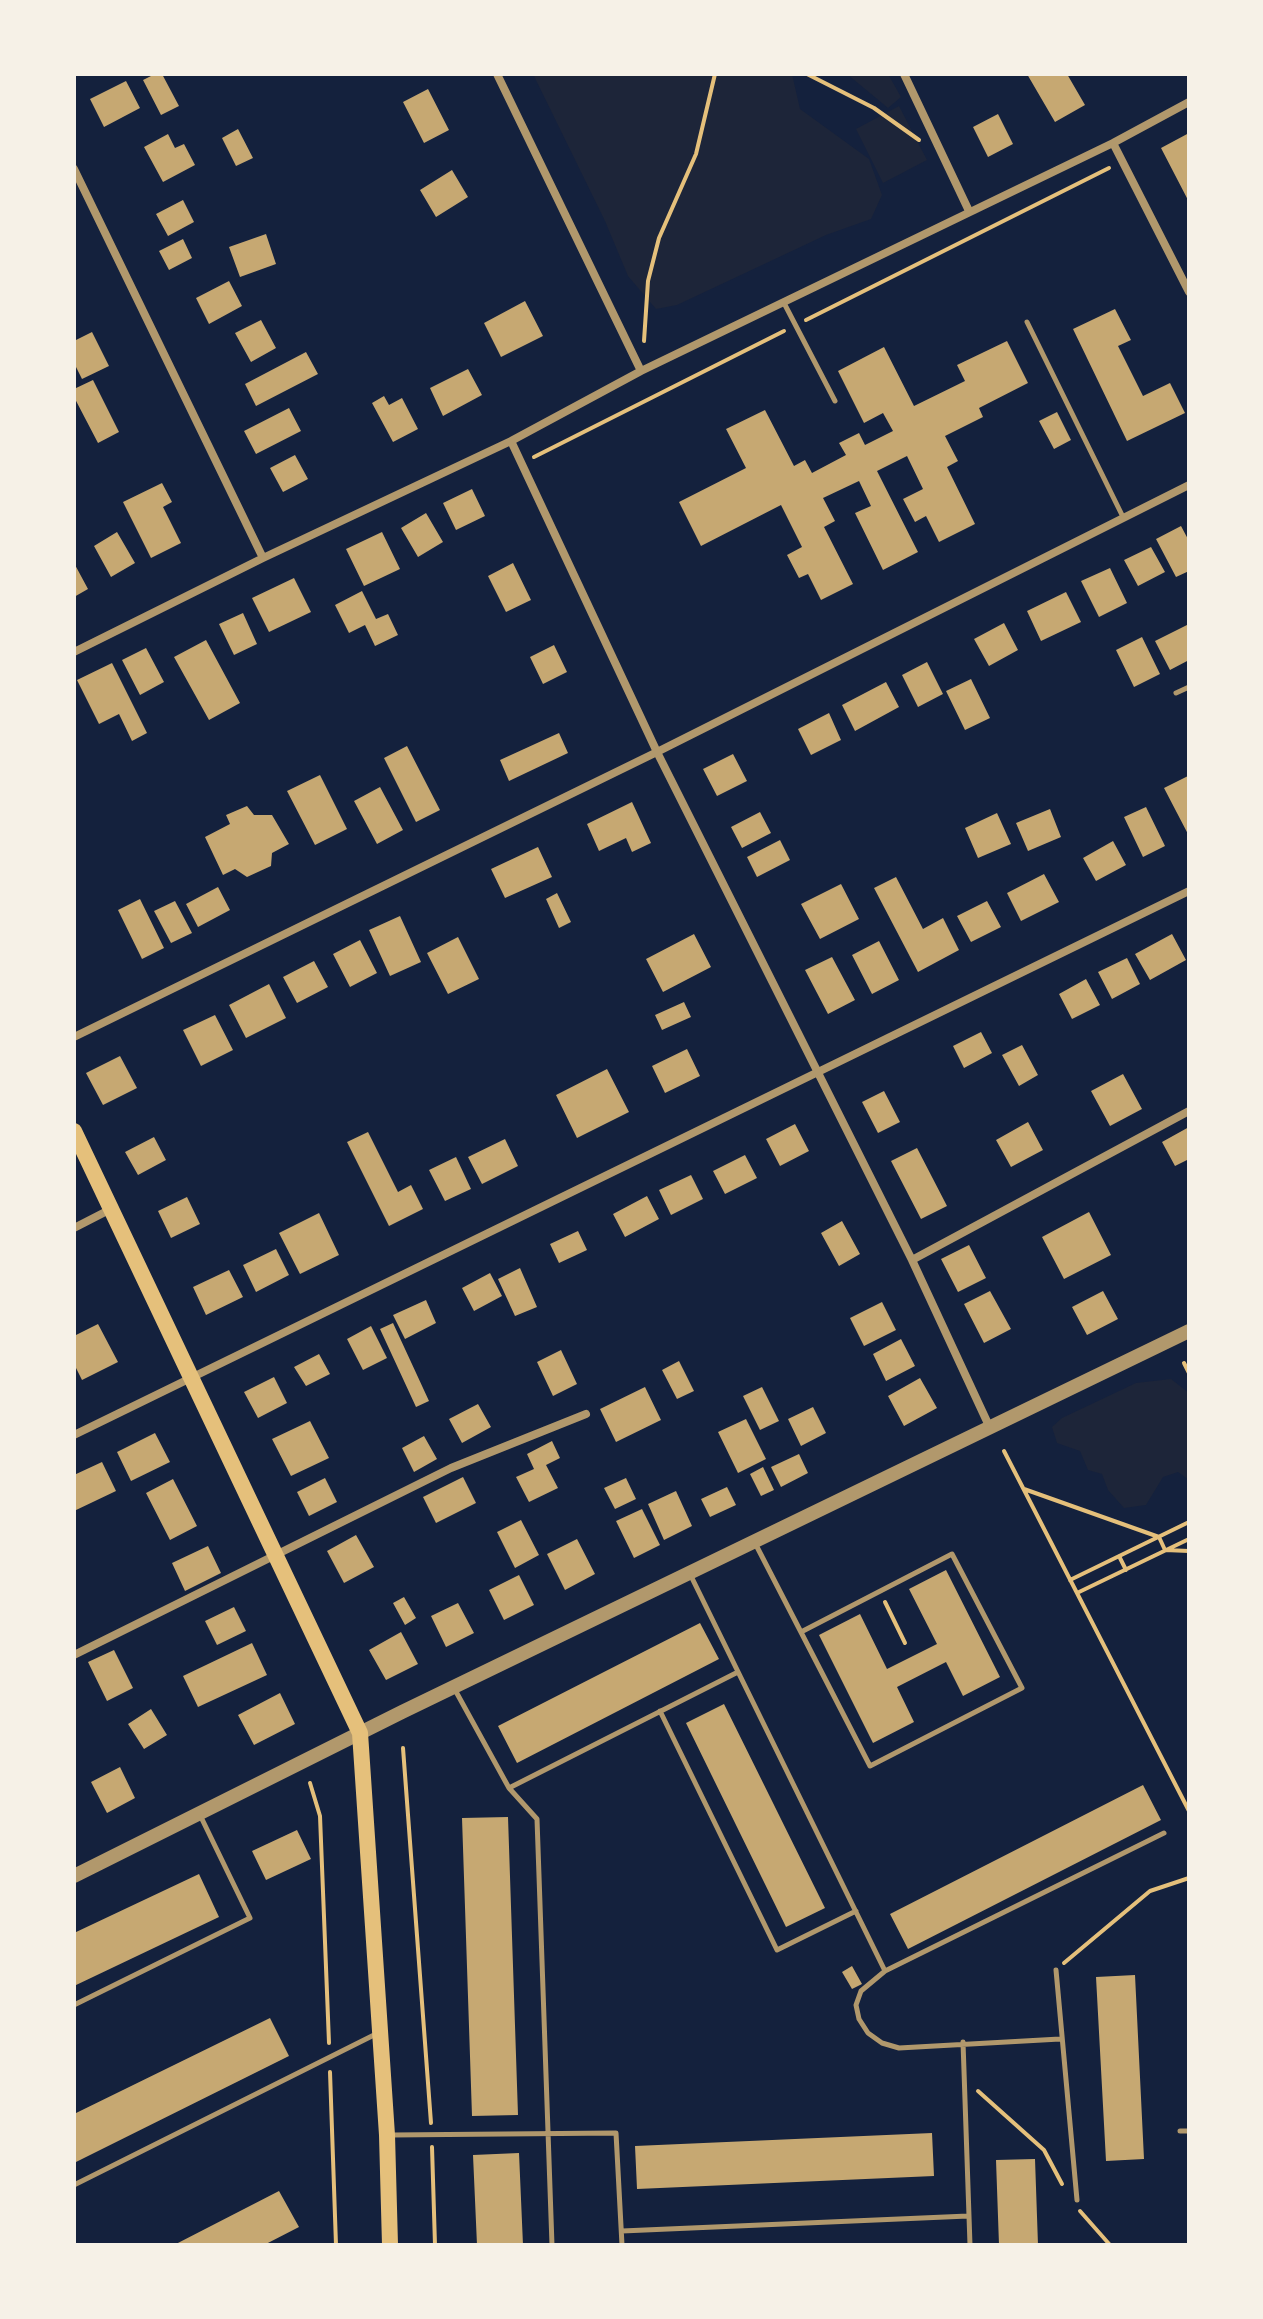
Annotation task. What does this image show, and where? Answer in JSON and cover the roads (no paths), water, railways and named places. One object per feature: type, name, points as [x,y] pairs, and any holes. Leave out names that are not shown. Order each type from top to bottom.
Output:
[{"type":"main road","points":[[74,1131],[360,1733],[387,2135],[390,2245]]},
{"type":"street","points":[[497,74],[641,371]]},
{"type":"street","points":[[904,74],[969,211]]},
{"type":"street","points":[[75,648],[511,441],[641,371],[1113,143],[1189,102]]},
{"type":"street","points":[[1113,143],[1189,292]]},
{"type":"street","points":[[74,169],[263,558]]},
{"type":"street","points":[[511,441],[657,752],[912,1260],[990,1428]]},
{"type":"street","points":[[74,1037],[657,752],[1189,485]]},
{"type":"street","points":[[74,1435],[191,1375],[1189,891]]},
{"type":"street","points":[[912,1260],[1189,1111]]},
{"type":"street","points":[[74,1228],[111,1208]]},
{"type":"street","points":[[74,1876],[360,1733],[1189,1331]]},
{"type":"street","points":[[74,1655],[451,1468],[586,1414]]},
{"type":"lane","points":[[784,303],[835,401]]},
{"type":"lane","points":[[1027,322],[1123,518]]},
{"type":"lane","points":[[1176,693],[1189,687]]},
{"type":"lane","points":[[754,1541],[870,1766],[1022,1688],[952,1554],[801,1632]]},
{"type":"lane","points":[[690,1574],[885,1971]]},
{"type":"lane","points":[[509,1788],[738,1672]]},
{"type":"lane","points":[[454,1688],[509,1788],[537,1819],[552,2245]]},
{"type":"lane","points":[[660,1711],[777,1950],[856,1911]]},
{"type":"lane","points":[[74,2005],[250,1918],[199,1814]]},
{"type":"lane","points":[[1060,2039],[963,2042],[899,2048],[882,2043],[868,2033],[859,2019],[856,2005],[861,1991],[885,1971],[1164,1833]]},
{"type":"lane","points":[[1056,1970],[1077,2200]]},
{"type":"lane","points":[[74,2185],[379,2033]]},
{"type":"lane","points":[[963,2042],[970,2245]]},
{"type":"lane","points":[[1180,2131],[1189,2131]]},
{"type":"lane","points":[[387,2135],[616,2133],[622,2245]]},
{"type":"lane","points":[[622,2231],[968,2216]]}]
